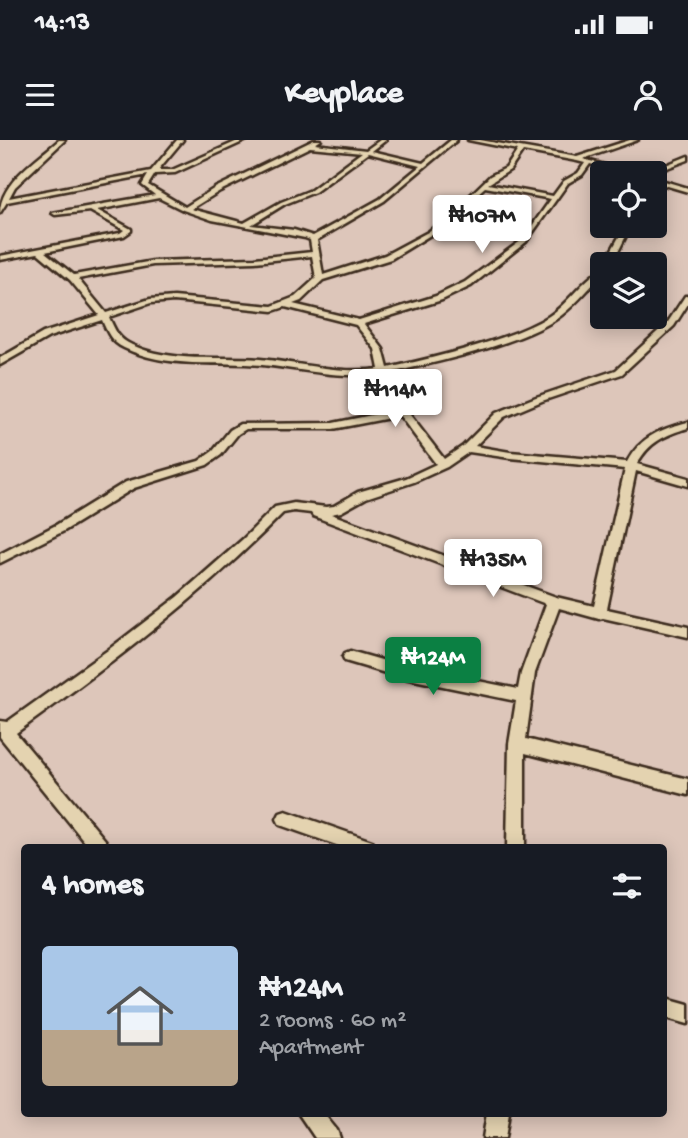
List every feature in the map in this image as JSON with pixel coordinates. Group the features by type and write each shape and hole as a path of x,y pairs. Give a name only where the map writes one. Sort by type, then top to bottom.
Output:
{"street":[{"path":"0,211 14,184 62,140"},
{"path":"180,140 145,185 159,196 186,209 244,226 313,239 382,200 454,140"},
{"path":"5,201 153,172 173,172 244,140"},
{"path":"186,209 206,196 318,140"},
{"path":"244,226 283,203 313,191 383,140"},
{"path":"286,305 359,323 439,298 468,284 524,241 566,182 580,174 588,162 471,140"},
{"path":"577,159 635,140"},
{"path":"310,145 365,151 424,165"},
{"path":"0,362 46,335 164,299 273,309 286,305 320,278 388,257 430,233 492,177 508,169 522,149"},
{"path":"667,166 688,158"},
{"path":"0,186 14,184"},
{"path":"484,185 555,198"},
{"path":"667,185 688,190"},
{"path":"477,191 519,192"},
{"path":"55,213 159,196"},
{"path":"0,258 122,235 129,230 90,209"},
{"path":"313,239 320,278"},
{"path":"38,250 60,264 104,316 109,331 131,349 162,355 256,361 357,373 384,372 526,331 551,319 590,282"},
{"path":"72,278 153,264 256,260 314,254"},
{"path":"312,511 337,509 362,495 443,466 467,448 500,415 619,372 671,324 688,298"},
{"path":"359,323 379,349 384,372 402,412 443,466"},
{"path":"0,559 60,528 130,485 203,463 217,453 234,432 244,426 333,426 402,412"},
{"path":"599,614 631,466 649,437 688,425"},
{"path":"467,448 510,455 631,466 688,482"},
{"path":"98,844 2,729 152,626 216,574 279,510 294,507 312,511 554,602 688,632"},
{"path":"516,844 517,744 528,674 554,602"},
{"path":"351,657 399,671 525,697"},
{"path":"517,744 688,787"},
{"path":"286,819 357,844"},
{"path":"667,1008 688,1014"},
{"path":"312,1117 328,1138"},
{"path":"494,1138 497,1117"}]}
